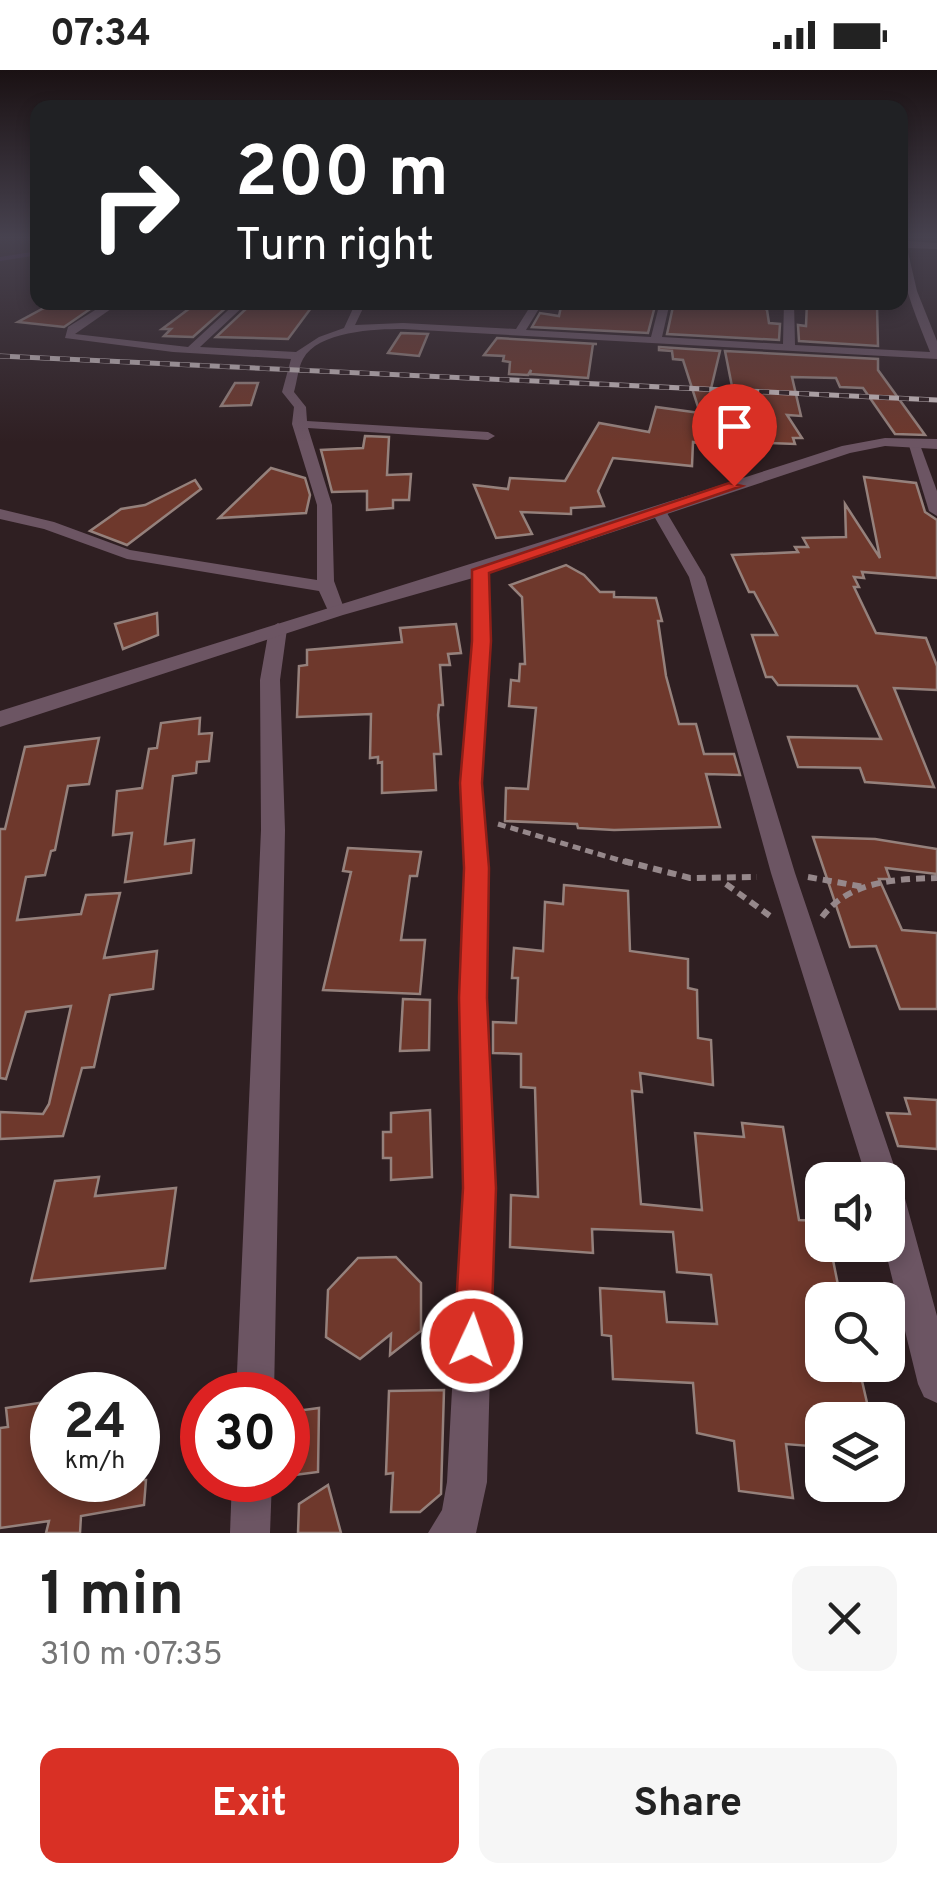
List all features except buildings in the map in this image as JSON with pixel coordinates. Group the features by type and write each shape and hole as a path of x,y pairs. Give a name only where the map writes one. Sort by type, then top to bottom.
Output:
{"street":[{"path":"336,611 323,586 326,535 322,491 299,424 300,407 288,392 298,356 322,338 350,327 404,326 937,356 917,305"},
{"path":"103,310 72,329 69,336 191,350 298,356"},
{"path":"191,350 234,310"},
{"path":"350,327 357,310"},
{"path":"518,334 533,310"},
{"path":"655,342 664,310"},
{"path":"788,310 790,350"},
{"path":"299,424 488,436"},
{"path":"912,442 937,511"},
{"path":"0,718 336,611 480,570 848,449 912,442 937,444"},
{"path":"659,511 697,577 783,873 877,1162"},
{"path":"0,514 50,525 126,554 323,586"},
{"path":"448,1533 461,1520 467,1482 479,1188 471,783 482,641 480,570"},
{"path":"256,1372 272,830 270,680 278,629"},
{"path":"905,1261 937,1384"},
{"path":"250,1533 251,1502"}],"path":[{"path":"474,820 542,832 647,870 689,880 724,883 783,873 864,887 937,878"},
{"path":"724,883 808,943 828,906 864,887"}],"railway":[{"path":"0,356 937,400"}],"route":[{"path":"472,1341 479,1188 472,929 476,868 471,783 482,641 480,570 734,486"}]}
